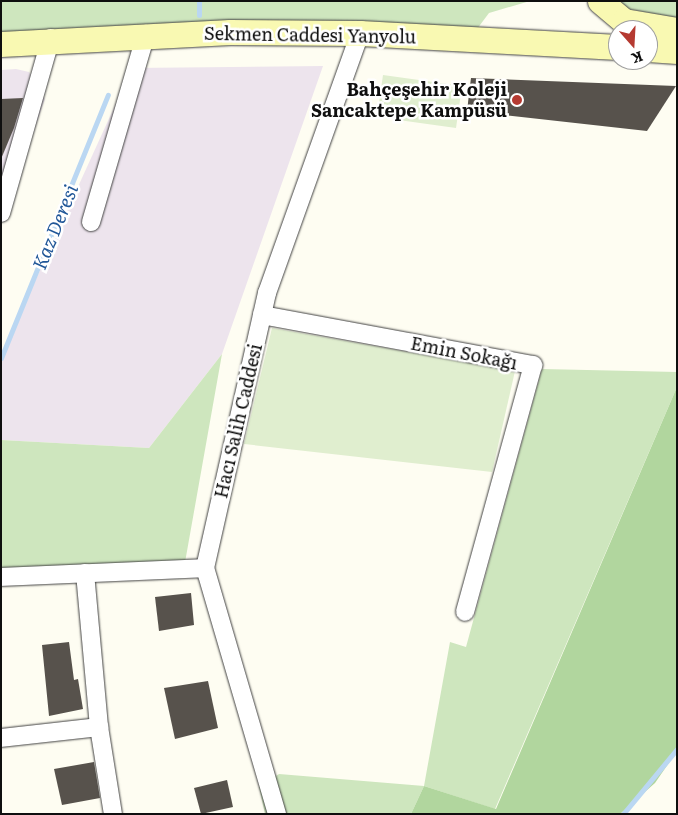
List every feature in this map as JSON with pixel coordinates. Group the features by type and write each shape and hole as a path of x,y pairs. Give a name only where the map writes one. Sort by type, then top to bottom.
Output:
{"main road":[{"path":"600,1 624,21 677,30"},
{"name":"Sekmen Caddesi Yanyolu","path":"1,44 51,38 146,34 360,33 608,46"},
{"path":"658,50 677,51"}],"street":[{"name":"Hacı Salih Caddesi","path":"277,814 204,568 262,315 360,33"},
{"path":"91,222 146,34"},
{"path":"1,213 51,38"},
{"name":"Emin Sokağı","path":"262,315 533,366 465,612"},
{"path":"1,577 204,568"},
{"path":"85,573 99,727 114,814"},
{"path":"1,738 99,727"}],"shaded area":[{"path":"323,66 222,354 149,448 1,440 1,356 132,68"},
{"path":"16,69 29,72 45,99 1,225 1,70"}],"green space":[{"path":"1,1 530,1 489,13 474,33 1,44"},
{"path":"617,1 677,1 677,18 622,8"},
{"path":"383,75 462,86 456,128 377,117"},
{"path":"272,328 515,371 492,472 244,444"},
{"path":"222,354 184,568 1,572 1,440 149,448"},
{"path":"542,369 677,372 677,387 495,809 424,786 450,642 466,647"},
{"path":"677,387 677,751 655,783 620,814 411,814 424,786 496,809"},
{"path":"279,774 424,786 411,814 265,814 259,787"}],"building":[{"path":"471,78 676,86 647,131 467,111"},
{"path":"23,98 14,128 1,159 1,99"},
{"path":"191,593 194,625 159,631 155,597"},
{"path":"69,642 74,680 78,679 83,709 49,716 42,645"},
{"path":"208,681 218,728 175,739 164,688"},
{"path":"94,762 100,798 62,805 54,769"},
{"path":"227,780 233,807 201,814 194,788"}],"waterway":[{"name":"Kaz Deresi","path":"199,1 199,15"},
{"name":"Kaz Deresi","path":"1,358 108,95"},
{"path":"623,814 677,749"}],"place":[{"name":"Bahçeşehir Koleji Sancaktepe Kampüsü","path":"517,100"}]}
